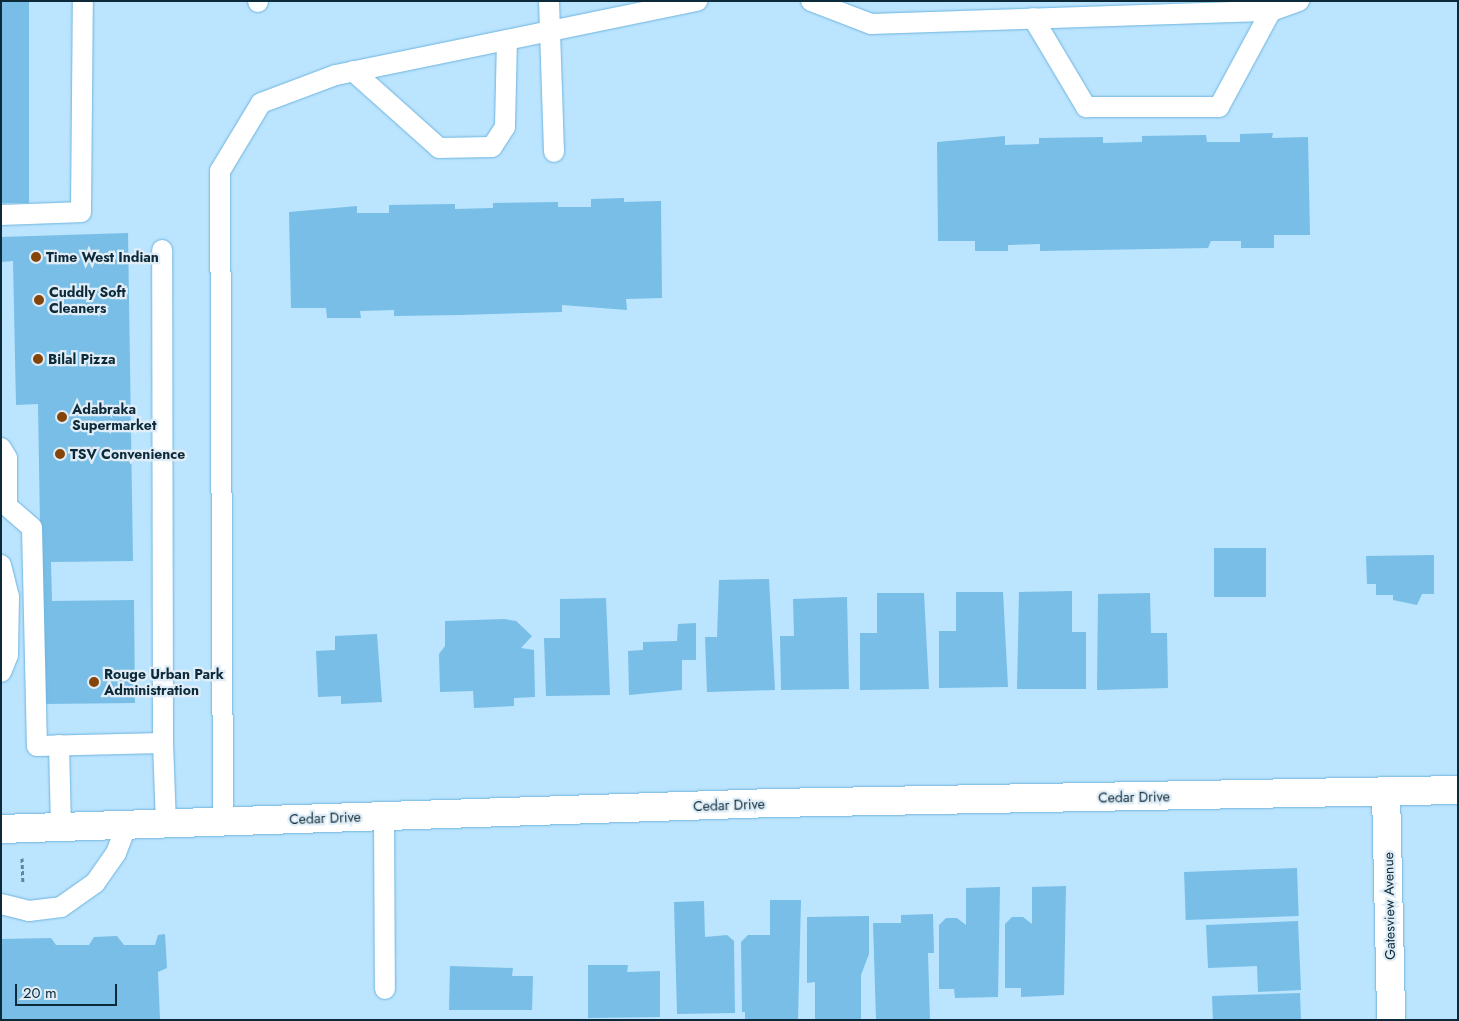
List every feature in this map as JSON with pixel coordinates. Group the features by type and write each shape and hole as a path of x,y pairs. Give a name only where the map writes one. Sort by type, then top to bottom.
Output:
{"street":[{"name":"Cedar Drive","path":"11,829 61,825 784,803 1458,790"},
{"name":"Gatesview Avenue","path":"1386,792 1391,1020"}],"lane":[{"path":"1,215 81,212 83,1"},
{"path":"549,1 548,32 554,152"},
{"path":"223,821 220,172 262,103 353,71 698,1"},
{"path":"811,1 871,24 1270,11 1300,1"},
{"path":"1033,18 1086,107 1219,107 1270,11"},
{"path":"353,71 439,148 492,146 505,127 506,40"},
{"path":"162,250 163,743 166,823"},
{"path":"1,448 7,458 7,506 32,528 37,746 163,743"},
{"path":"1,565 9,596 8,655 1,672"},
{"path":"59,745 61,825"},
{"path":"384,816 385,989"},
{"path":"1,904 25,910 61,907 95,883 116,853 127,824"}],"path":[{"path":"11,829 25,910"}],"building":[{"path":"1,1 29,1 29,203 1,203"},
{"path":"1273,133 1272,138 1308,137 1310,235 1274,235 1274,248 1241,248 1241,241 1211,241 1208,248 1040,251 1040,244 1008,245 1008,251 975,251 975,241 938,241 937,142 1005,136 1005,145 1039,144 1039,138 1103,137 1103,143 1142,142 1142,136 1206,135 1207,142 1240,142 1240,134"},
{"path":"624,198 624,202 661,201 662,298 626,299 627,310 562,305 562,312 394,316 394,310 360,311 361,318 327,318 326,308 291,308 289,212 357,206 357,213 389,213 389,205 455,204 455,209 493,208 493,203 558,202 558,207 591,207 591,199"},
{"path":"128,233 133,561 51,562 52,601 134,600 135,703 43,704 38,404 16,405 13,261 1,262 1,237"},
{"path":"1214,548 1266,548 1266,597 1214,597"},
{"path":"1434,555 1434,594 1422,594 1417,605 1393,600 1393,595 1376,595 1376,584 1367,584 1366,556"},
{"path":"769,579 775,690 707,692 705,637 717,637 719,580"},
{"path":"1072,591 1072,632 1086,632 1086,689 1017,689 1019,592"},
{"path":"956,592 1003,592 1008,687 939,688 939,631 956,631"},
{"path":"877,593 924,593 929,689 860,690 860,633 877,633"},
{"path":"1150,593 1151,633 1167,633 1168,688 1097,690 1098,594"},
{"path":"847,597 849,689 781,690 780,636 794,636 793,599"},
{"path":"606,598 610,695 546,696 544,638 560,638 560,599"},
{"path":"504,619 516,621 532,636 521,648 534,650 535,697 514,698 514,706 474,708 473,691 440,692 439,654 445,646 445,621"},
{"path":"696,623 696,660 682,660 682,690 629,695 628,651 643,650 643,642 677,641 678,624"},
{"path":"377,634 382,702 341,704 341,696 318,697 316,651 335,650 335,636"},
{"path":"1297,868 1299,916 1186,920 1184,872"},
{"path":"1066,886 1064,995 1021,997 1021,988 1005,988 1005,924 1012,917 1023,917 1032,924 1032,887"},
{"path":"1000,887 998,997 955,998 954,989 939,989 939,925 946,918 957,918 966,925 966,888"},
{"path":"770,900 801,900 798,1020 745,1020 745,1012 742,1012 741,942 748,935 770,935"},
{"path":"704,901 705,937 727,935 734,941 735,1013 677,1014 674,902"},
{"path":"933,914 934,953 928,953 930,1020 876,1020 873,923 901,923 901,915"},
{"path":"869,916 869,954 861,975 861,1020 815,1020 815,982 807,983 807,917"},
{"path":"1298,921 1301,990 1258,992 1257,966 1208,968 1206,925"},
{"path":"165,934 167,968 158,972 160,1020 1,1020 1,939 51,938 56,945 89,945 94,937 117,936 124,945 155,945 158,935"},
{"path":"588,965 628,965 627,972 660,971 660,1017 588,1018"},
{"path":"450,966 513,968 512,976 533,976 532,1010 449,1010"},
{"path":"1300,993 1301,1020 1213,1020 1212,996"}],"place":[{"name":"Time West Indian","path":"36,257"},
{"name":"Cuddly Soft Cleaners","path":"39,300"},
{"name":"Bilal Pizza","path":"38,359"},
{"name":"Adabraka Supermarket","path":"62,417"},
{"name":"TSV Convenience","path":"60,454"},
{"name":"Rouge Urban Park Administration","path":"94,682"}]}
